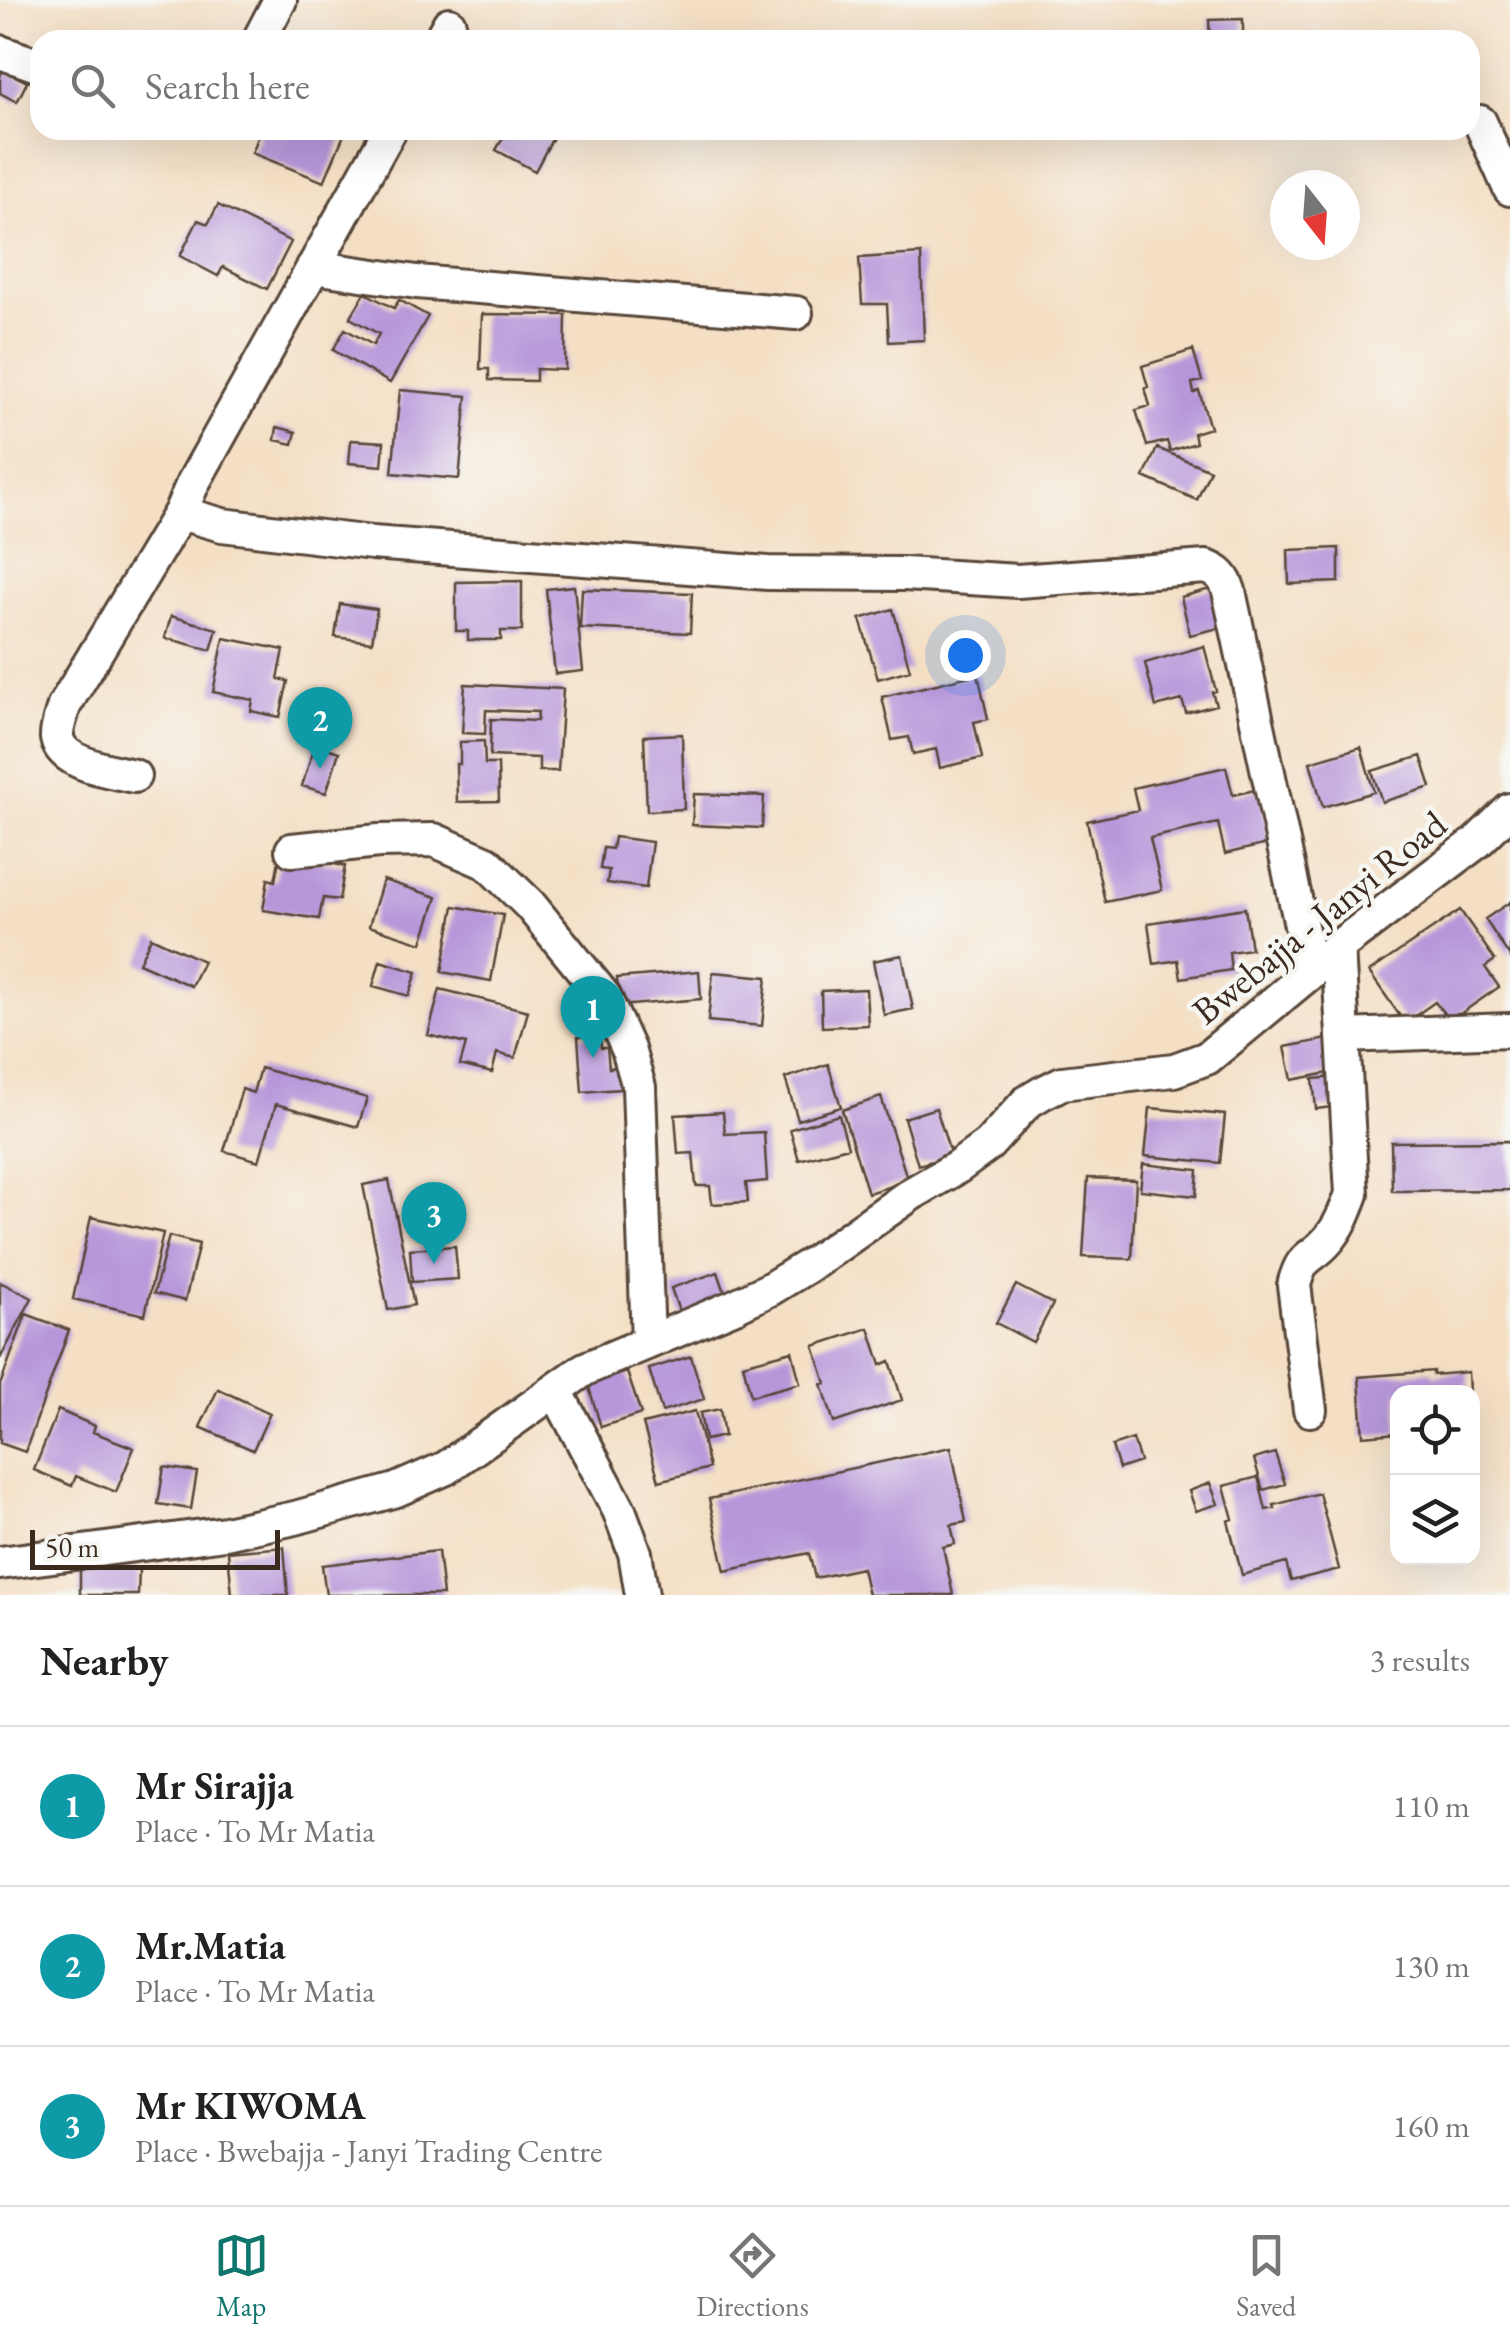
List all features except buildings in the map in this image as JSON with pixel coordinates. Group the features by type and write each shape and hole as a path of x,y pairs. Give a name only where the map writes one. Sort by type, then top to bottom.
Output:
{"street":[{"path":"264,30 280,0"},
{"path":"0,52 30,62"},
{"path":"1480,122 1510,190"},
{"path":"134,776 78,762 64,750 57,737 64,706 180,513 192,483 384,140"},
{"path":"313,267 417,282 796,314"},
{"path":"180,513 222,525 372,542 768,573 904,574 1018,581 1206,567 1214,570 1229,591 1311,972"},
{"name":"Bwebajja - Janyi Road","path":"0,1563 226,1534 396,1490 446,1468 585,1369 735,1306 800,1270 988,1145 1027,1102 1042,1093 1062,1083 1174,1070 1207,1058 1338,947 1477,842 1510,810"},
{"path":"292,850 434,840 487,863 530,905 604,996 640,1087 648,1342"},
{"path":"1310,1410 1294,1285 1299,1268 1307,1256 1327,1242 1352,1194 1338,947"},
{"path":"1343,1036 1510,1030"},
{"path":"556,1391 619,1510 635,1553 642,1595"}],"place":[{"name":"Mr.Matia","path":"320,769"},
{"name":"Mr Sirajja","path":"593,1058"},
{"name":"Mr KIWOMA","path":"434,1264"}]}
